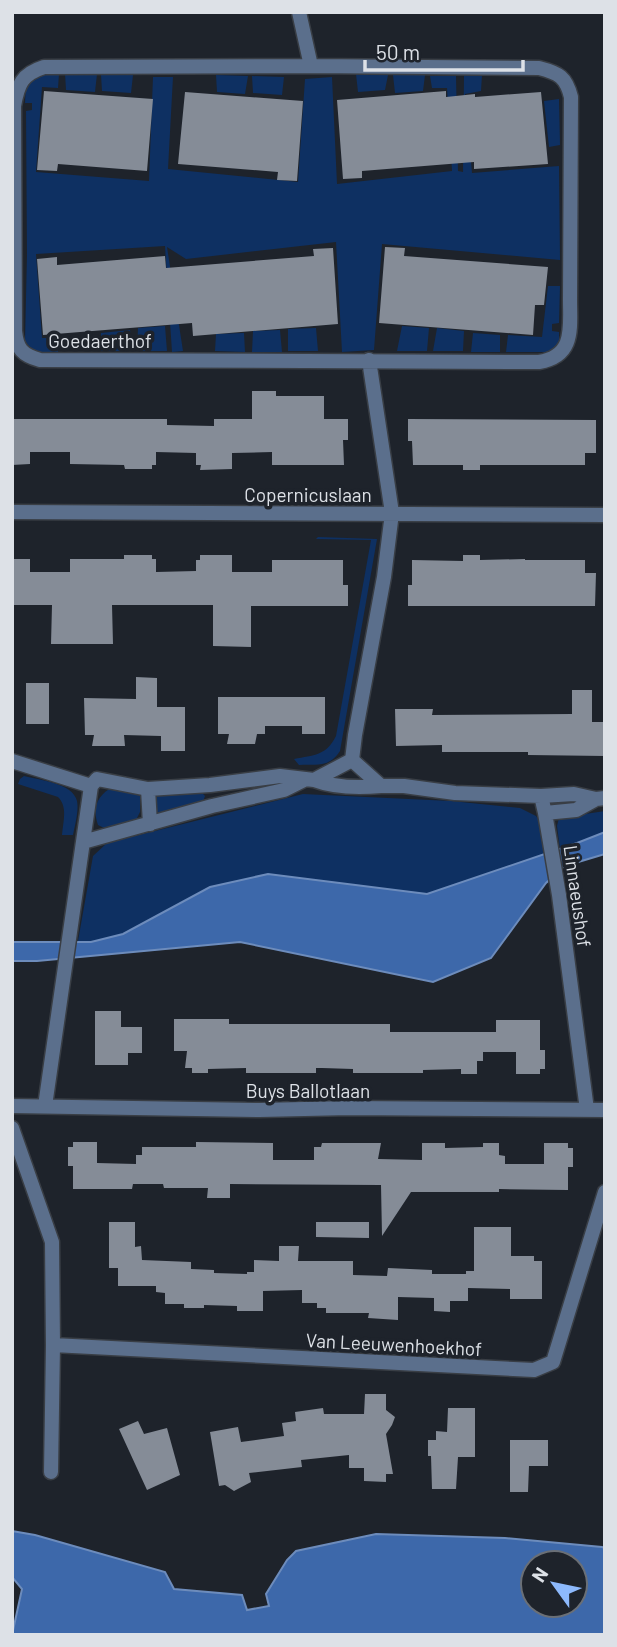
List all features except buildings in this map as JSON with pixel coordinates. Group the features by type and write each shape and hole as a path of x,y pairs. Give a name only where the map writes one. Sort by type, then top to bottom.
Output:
{"street":[{"path":"299,12 311,66"},
{"name":"Goedaerthof","path":"311,66 540,68 553,71 562,78 571,97 570,333 566,345 559,355 539,362 369,360 40,360 29,357 16,341 14,106 22,80 32,71 44,67 311,66"},
{"path":"352,760 384,577 391,513 369,360"},
{"name":"Copernicuslaan","path":"12,512 605,515"},
{"path":"83,842 212,806 284,790 352,760"},
{"path":"352,760 381,786"},
{"path":"12,761 91,786"},
{"path":"45,1106 91,786 97,779 148,789 280,776 328,786 404,786 455,793 541,796 573,794 600,798"},
{"path":"210,785 212,806"},
{"path":"148,789 150,824"},
{"name":"Linnaeushof","path":"541,796 559,895 587,1110"},
{"path":"545,813 576,810 600,798"},
{"name":"Buys Ballotlaan","path":"12,1106 259,1110 605,1110"},
{"path":"12,1128 52,1242 54,1345 51,1472"},
{"name":"Van Leeuwenhoekhof","path":"54,1345 534,1370 553,1362 605,1192"}],"shaded area":[{"path":"65,73 97,74 95,92 66,90"},
{"path":"59,74 58,88 42,87 36,172 149,181 153,77 173,77 168,169 298,182 305,79 332,77 337,184 452,171 447,88 432,88 430,76 456,76 458,171 463,172 464,74 482,75 481,91 465,94 472,173 559,166 560,260 382,244 374,350 342,352 336,242 186,259 167,247 183,351 172,352 165,246 36,254 42,338 58,338 58,352 36,351 25,341 26,111 32,110 32,103 25,103 26,83 36,75"},
{"path":"356,74 388,75 385,90 358,92"},
{"path":"101,75 133,75 131,93 102,91"},
{"path":"216,75 248,76 245,94 217,92"},
{"path":"393,75 425,75 423,91 395,93"},
{"path":"252,76 284,77 282,95 253,93"},
{"path":"559,99 560,145 549,147 544,101"},
{"path":"548,286 560,286 559,323 552,324 552,331 559,332 559,345 551,352 506,352 508,335 542,337"},
{"path":"165,326 167,351 137,351 138,328"},
{"path":"402,326 429,328 427,351 397,351"},
{"path":"316,328 318,351 288,351 288,329"},
{"path":"437,328 464,331 463,351 433,351"},
{"path":"130,330 133,351 101,351 101,333"},
{"path":"280,330 282,352 252,352 253,331"},
{"path":"244,333 245,352 215,351 216,334"},
{"path":"473,333 500,335 500,352 471,352"},
{"path":"316,539 377,539 340,751 327,763 299,765 294,759 324,751 336,736 371,540"},
{"path":"24,776 55,783 74,795 78,809 73,835 62,835 64,810 58,797 18,784"},
{"path":"113,787 140,796 140,812 136,820 104,828 98,825 96,819 97,803 103,794"},
{"path":"195,791 205,796 202,804 162,814 154,809 155,798 159,794"},
{"path":"303,794 451,801 520,808 536,816 541,823 546,854 427,894 268,874 210,887 123,934 91,942 78,941 93,856 107,843"},
{"path":"605,811 605,832 560,849 557,826 559,818"},
{"path":"605,832 605,854 565,866 546,883 491,958 433,982 240,942 12,961 12,942 91,942 123,934 210,887 268,874 427,894"},
{"path":"12,1531 165,1572 174,1589 242,1595 247,1610 269,1606 266,1594 287,1560 296,1551 376,1534 505,1538 605,1548 605,1635 12,1635 22,1589 12,1577"}]}
